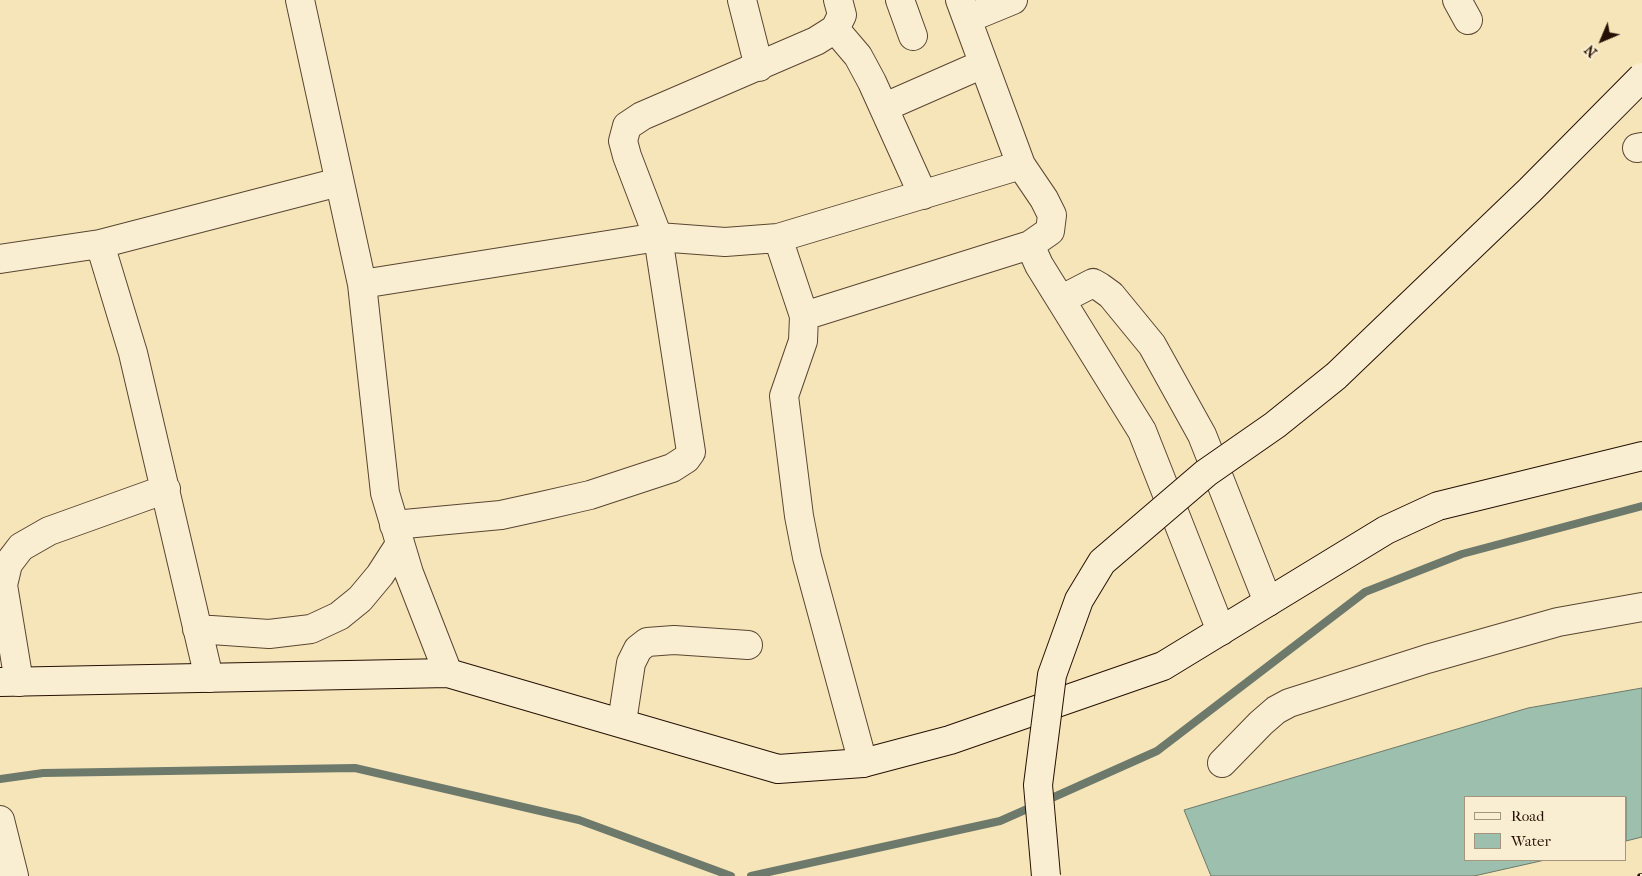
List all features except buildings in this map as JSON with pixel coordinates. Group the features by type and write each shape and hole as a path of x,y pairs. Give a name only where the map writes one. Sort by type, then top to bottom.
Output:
{"street":[{"path":"300,0 362,284 385,494 409,573 448,673"},
{"path":"742,0 759,67"},
{"path":"397,534 542,506 590,494 672,468 686,459 691,452 658,237 627,156 623,140 627,126 642,116 759,67 816,41 835,30 842,16 838,0"},
{"path":"900,0 912,36"},
{"path":"804,316 1030,245 1050,231 1052,215 1044,199 1021,165 964,10 1013,0"},
{"path":"835,30 858,56 885,107 923,195"},
{"path":"885,107 983,64"},
{"path":"1046,876 1038,785 1052,675 1079,600 1102,562 1206,473 1275,425 1336,376 1530,190 1642,76"},
{"path":"362,284 658,237 725,242 778,238 1021,165"},
{"path":"0,259 100,244 339,182"},
{"path":"778,238 804,316 803,341 784,396 790,451 807,558 863,763"},
{"path":"100,244 133,354 210,678"},
{"path":"1030,245 1039,265 1142,431 1221,631"},
{"path":"1062,300 1092,283 1111,295 1152,345 1202,436 1268,602"},
{"path":"166,489 49,531 21,546 8,564 3,585 10,682 448,673 622,722 778,769 863,763 950,740 1164,666 1386,530 1438,506 1642,456"},
{"path":"197,629 269,634 311,629 339,616 360,599 380,575 397,534"},
{"path":"1222,763 1261,723 1276,710 1289,703 1427,659 1558,622 1642,607"},
{"path":"622,722 631,663 638,649 647,642 674,640 748,645"},
{"path":"0,820 14,876"}],"water":[{"path":"1642,688 1642,837 1627,841 1627,796 1464,796 1464,861 1541,861 1474,876 1211,876 1184,810 1528,708"}],"waterway":[{"path":"1045,801 1157,751 1365,592 1462,554 1642,506"},
{"path":"0,779 43,773 355,768 579,820 731,876"},
{"path":"751,876 1000,821 1034,806"}]}
